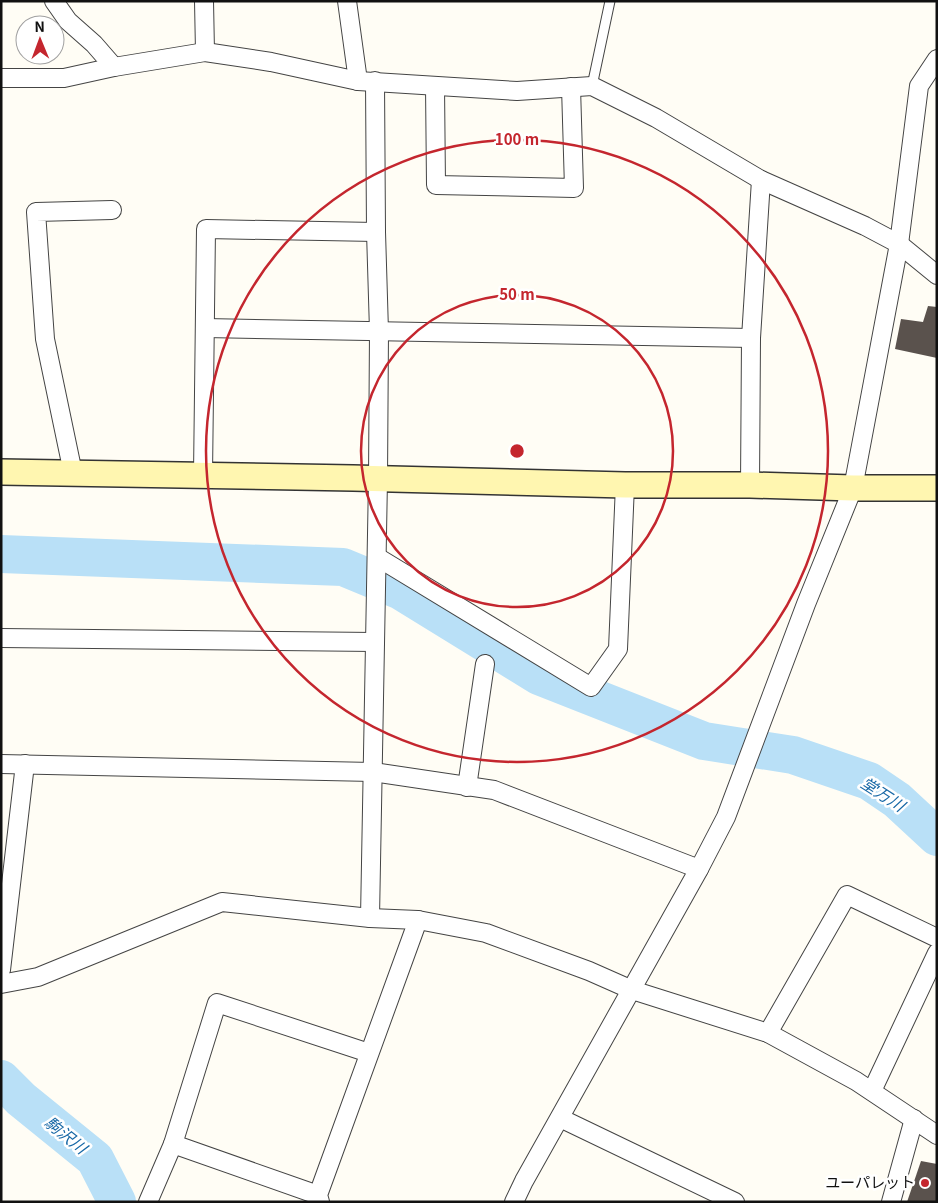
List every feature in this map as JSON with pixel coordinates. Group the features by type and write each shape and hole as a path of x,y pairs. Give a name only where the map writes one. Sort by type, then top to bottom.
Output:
{"street":[{"path":"54,1 68,21 94,44 114,67"},
{"path":"204,1 205,52"},
{"path":"347,1 366,81 376,232 379,331 370,918"},
{"path":"1,78 64,78 114,67 205,52 271,62 366,81 517,90 592,86 656,118 761,180 865,226 899,244 937,275"},
{"path":"514,1202 726,817 806,604 853,488 899,244 919,86 937,59"},
{"path":"435,86 436,184 574,188 571,87"},
{"path":"750,485 751,338 761,180"},
{"path":"73,473 45,339 36,212 112,210"},
{"path":"203,475 206,229 376,232"},
{"path":"205,328 751,338"},
{"path":"1,472 625,485 937,488"},
{"path":"377,557 591,687 618,649 625,485"},
{"path":"1,638 375,642"},
{"path":"467,787 485,664"},
{"path":"1,764 373,772 494,790 699,869"},
{"path":"1,970 26,764"},
{"path":"768,1033 847,895 937,938"},
{"path":"1,984 38,976 222,902 370,918 418,920 486,934 589,971 632,990 768,1033 856,1081 937,1135"},
{"path":"173,1144 319,1198 369,1053 418,920"},
{"path":"872,1091 937,953"},
{"path":"148,1202 173,1144 218,1004 369,1053"},
{"path":"560,1118 735,1202"},
{"path":"891,1202 914,1119"}],"lane":[{"path":"592,86 610,1"}],"building":[{"path":"928,306 937,307 937,358 895,349 901,319 923,322"},
{"name":"ユーパレット","path":"921,1161 937,1164 937,1202 907,1202"}],"waterway":[{"name":"堂万川","path":"1,554 343,567 401,591 539,676 704,741 793,755 869,781 897,800 937,837"},
{"name":"駒沢川","path":"1,1079 21,1099 95,1159 117,1202"}],"place":[{"name":"ユーパレット","path":"925,1183"}]}
